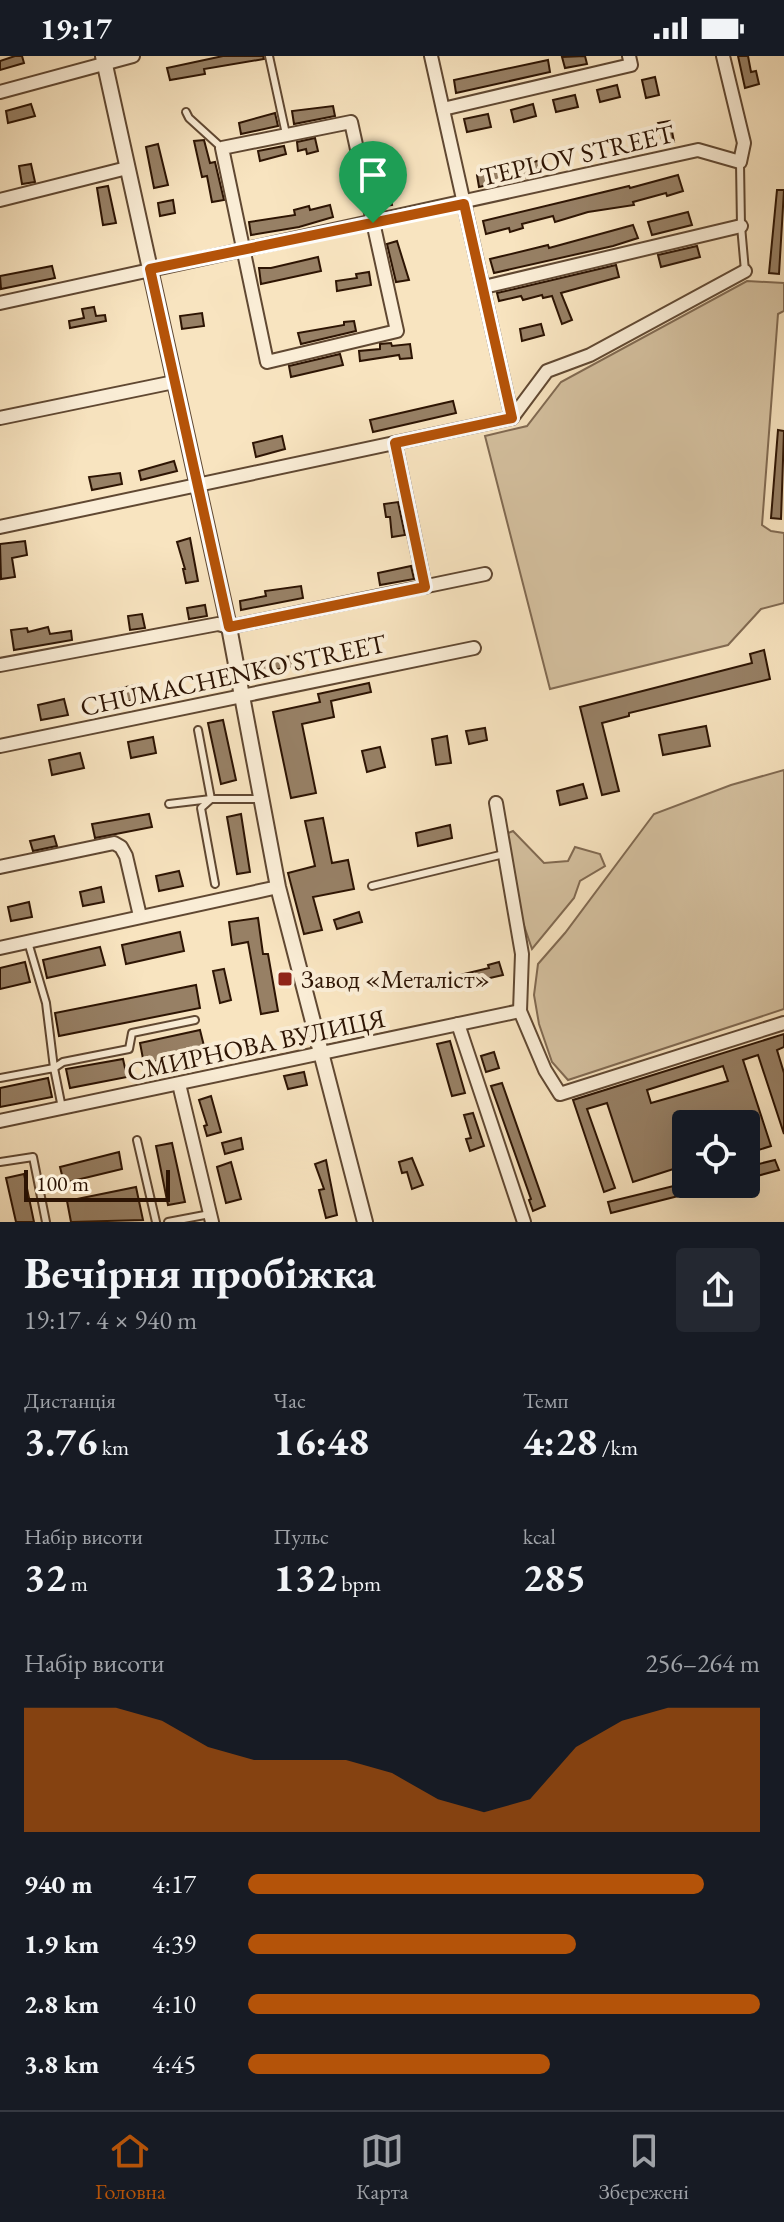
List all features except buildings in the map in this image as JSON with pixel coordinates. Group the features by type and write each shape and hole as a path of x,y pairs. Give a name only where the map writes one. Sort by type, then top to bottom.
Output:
{"street":[{"path":"0,92 104,60 133,56"},
{"path":"431,56 512,418"},
{"path":"443,109 631,65 629,56"},
{"path":"723,56 744,143 740,162"},
{"path":"104,60 229,627 278,887 365,1222"},
{"path":"351,122 397,331 267,362 222,148 286,134 351,122"},
{"name":"TEPLOV STREET","path":"0,303 464,204 698,150 740,162"},
{"path":"0,200 127,168"},
{"path":"484,287 741,226"},
{"path":"0,527 512,418 547,371 590,355 745,271"},
{"path":"0,418 174,382"},
{"path":"395,443 425,587"},
{"path":"0,665 218,624 229,627 485,574"},
{"name":"CHUMACHENKO STREET","path":"0,746 474,648"},
{"path":"496,803 522,954 520,1011 545,1070 560,1094 784,1023"},
{"path":"0,867 114,843 121,847 126,856 140,916"},
{"path":"0,948 278,887"},
{"name":"СМИРНОВА ВУЛИЦЯ","path":"0,1121 520,1011"},
{"path":"458,1024 524,1222"},
{"path":"179,1084 211,1218"}],"lane":[{"path":"269,56 286,134"},
{"path":"186,112 222,148"},
{"path":"740,162 745,271"},
{"path":"198,730 211,799"},
{"path":"169,804 211,799 262,799"},
{"path":"211,799 201,808 215,884"},
{"path":"372,886 504,854"},
{"path":"28,941 46,1003 62,1108"},
{"path":"0,1078 129,1049 132,1033 195,1020"},
{"path":"137,1140 156,1222"},
{"path":"0,1162 33,1157 46,1222"},
{"path":"168,1222 211,1218"}],"shaded area":[{"path":"747,281 784,283 784,311 778,314 762,525 771,531 784,533 784,603 761,609 728,645 550,689 485,436 527,426 561,382"},
{"path":"784,770 784,1009 568,1080 552,1062 539,1024 534,995 538,964 654,814 731,785"},
{"path":"513,831 544,863 568,861 575,847 600,854 605,866 580,881 574,898 532,949 517,905 506,834"}],"place":[{"name":"Завод «Металіст»","path":"285,979"}],"route":[{"path":"464,204 512,418 395,443 425,587 229,627 150,269 373,223 464,204"}]}
